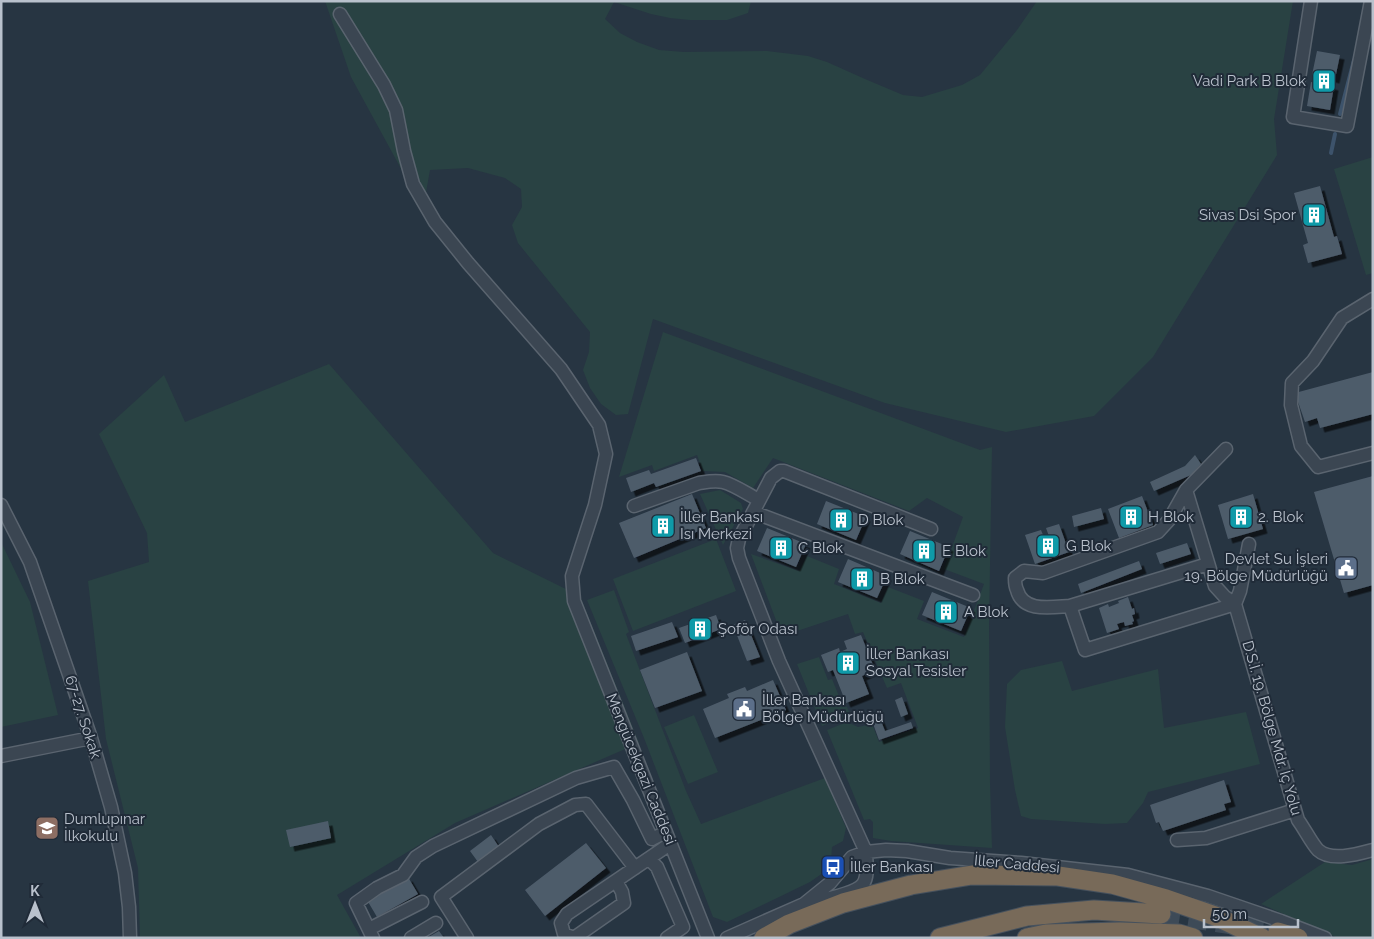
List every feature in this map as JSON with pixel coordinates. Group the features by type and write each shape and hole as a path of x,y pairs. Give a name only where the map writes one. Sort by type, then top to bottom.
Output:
{"highway":[{"path":"764,938 789,924 843,903 911,885 972,874 1058,876 1112,884 1166,899 1270,935 1298,938"},
{"path":"940,938 1027,916 1094,910 1160,914"},
{"path":"1027,938 1046,934 1120,932 1178,934 1193,938"}],"street":[{"path":"1311,1 1293,117 1347,126 1371,1"},
{"name":"Mengücekgazi Caddesi","path":"340,14 384,85 396,110 413,184 435,222 468,263 561,369 600,425 606,454 595,505 572,576 574,601 708,938"},
{"path":"1373,299 1342,318 1313,361 1292,384 1292,405 1301,446 1318,467 1373,454"},
{"path":"1208,564 1070,606 1046,608 1030,606 1023,600 1017,592 1015,578 1024,571 1043,573 1158,532 1169,520 1186,490 1226,449"},
{"path":"804,904 857,889 863,884 866,874 866,852 779,661 737,554 737,544 771,478 775,474 784,471 931,529"},
{"path":"634,506 699,483 721,482 732,486 756,506 974,596"},
{"path":"1186,490 1215,586 1235,604"},
{"name":"67-27. Sokak","path":"1,505 30,562 91,738 111,807 126,873 130,938"},
{"path":"1235,604 1240,591 1249,544"},
{"path":"1070,606 1085,650 1235,604"},
{"name":"D.S.İ. 19. Bölge Mdr. İç Yolu","path":"1235,604 1298,820 1319,850 1325,853 1342,857 1373,850"},
{"path":"1,756 91,738"},
{"path":"422,902 371,934 356,903 377,888 403,874 416,857 433,846 576,778 614,767 652,839 666,832"},
{"path":"467,938 441,897 538,824 574,805 586,804 635,868"},
{"path":"1177,840 1206,838 1295,810"},
{"path":"616,881 622,892 624,903 574,938 564,934 561,923 568,914 616,881 635,868 649,859 670,844"},
{"name":"İller Caddesi","path":"727,938 804,904 830,883 852,857 866,852 886,850 907,851 950,858 1128,874 1208,896 1281,920 1325,938"},
{"path":"649,859 657,867 682,926 667,938"},
{"path":"411,938 436,923"}],"green space":[{"path":"325,1 751,1 748,13 727,20 670,18 614,2 605,19 620,33 659,50 684,52 767,51 808,56 827,62 903,95 922,97 962,85 980,75 1017,30 1037,1 1293,1 1274,119 1277,155 1153,357 1094,416 1006,432 885,403 653,319 628,414 616,415 601,404 590,388 583,370 589,352 590,332 518,243 512,225 522,207 521,189 505,178 468,168 430,170 423,209 351,77"},
{"path":"1373,157 1373,273 1366,275 1334,169"},
{"path":"663,332 980,450 992,447 989,625 992,848 873,838 873,822 870,819 864,820 827,730 847,722 858,727 872,724 879,742 918,728 901,683 887,688 863,632 855,634 848,614 782,636 751,554 799,571 807,556 839,569 834,584 881,603 888,587 924,601 917,619 964,637 984,584 944,569 963,517 927,498 909,511 773,458 753,488 725,472 703,471 697,455 654,471 652,465 619,477"},
{"path":"329,364 493,553 580,596 639,743 455,823 337,895 361,938 140,938 138,868 106,739 88,581 149,562 147,533 99,434 164,375 185,422"},
{"path":"720,490 741,503 743,509 723,545 700,494"},
{"path":"716,539 736,591 633,631 613,579"},
{"path":"1,542 30,602 58,715 1,727"},
{"path":"614,590 629,632 626,634 686,791 701,824 825,778 846,828 843,841 832,847 831,861 827,870 810,882 727,922 713,917 644,738 587,600"},
{"path":"819,657 828,680 832,679 843,706 847,707 850,714 822,726 797,664"},
{"path":"1062,661 1072,691 1158,669 1164,728 1246,712 1260,764 1148,792 1143,803 1127,823 1105,824 1031,819 1021,816 1005,727 1007,684 1021,670"},
{"path":"694,715 718,772 688,784 664,727"},
{"path":"1373,859 1373,938 1338,938 1261,904 1325,862 1352,865"}],"building":[{"name":"Vadi Park B Blok","path":"1317,51 1340,55 1335,79 1331,78 1330,85 1334,86 1330,110 1307,106 1311,82 1316,83 1318,76 1312,75"},
{"name":"Sivas Dsi Spor","path":"1320,186 1334,237 1337,236 1342,254 1308,263 1303,245 1308,243 1294,193"},
{"path":"1373,372 1373,414 1320,428 1317,418 1305,422 1295,393"},
{"path":"1195,455 1201,464 1191,475 1154,491 1150,482 1185,466"},
{"path":"696,458 701,471 656,487 654,483 631,492 626,478 649,470 651,474"},
{"path":"1373,476 1373,585 1344,593 1314,492"},
{"name":"İller Bankası Isı Merkezi","path":"692,494 706,528 634,558 619,523"},
{"name":"2. Blok","path":"1253,494 1263,529 1228,539 1218,505"},
{"name":"H Blok","path":"1142,496 1153,525 1119,538 1108,509"},
{"name":"D Blok","path":"826,501 866,517 856,540 817,524"},
{"path":"1101,508 1104,519 1074,527 1072,516"},
{"name":"G Blok","path":"1059,524 1069,552 1035,564 1025,535 1041,530 1045,540 1050,539 1046,528"},
{"name":"C Blok","path":"767,528 806,544 796,567 757,551"},
{"name":"E Blok","path":"910,531 949,547 939,571 900,554"},
{"path":"1187,543 1191,554 1160,564 1156,553"},
{"name":"B Blok","path":"848,559 887,576 877,598 838,582"},
{"path":"1139,561 1142,569 1081,593 1078,584"},
{"name":"A Blok","path":"932,592 971,608 961,631 922,615"},
{"path":"1128,597 1132,609 1134,608 1135,614 1132,615 1133,624 1125,626 1124,622 1117,624 1119,629 1107,633 1099,608 1108,604 1109,607"},
{"name":"Şoför Odası","path":"716,615 721,629 685,643 679,628"},
{"path":"745,620 760,657 747,661 733,625"},
{"path":"672,622 678,637 636,651 631,636"},
{"name":"İller Bankası Sosyal Tesisler","path":"861,635 875,670 862,676 869,694 846,703 833,670 828,672 821,655 839,648 840,652 847,649 844,641"},
{"path":"687,652 702,691 655,708 640,670"},
{"name":"İller Bankası Bölge Müdürlüğü","path":"773,680 786,710 715,738 703,709 729,698 727,694 745,687 747,691"},
{"path":"902,697 908,714 901,717 895,700"},
{"path":"879,716 885,731 911,722 913,728 879,740 871,718"},
{"path":"1224,780 1231,802 1224,804 1226,810 1163,831 1159,822 1156,823 1150,805"},
{"path":"328,821 331,838 290,847 286,830"},
{"path":"491,835 499,847 478,862 470,851"},
{"path":"586,843 606,868 545,916 525,890"},
{"path":"408,877 418,894 377,917 367,900"},
{"path":"439,931 444,938 427,938"}],"waterway":[{"path":"1340,114 1354,60"},
{"path":"1331,153 1335,134"}],"tunnel":[{"path":"1161,914 1278,932"}],"place":[{"name":"Vadi Park B Blok","path":"1324,81"},
{"name":"Sivas Dsi Spor","path":"1314,215"},
{"name":"H Blok","path":"1131,517"},
{"name":"2. Blok","path":"1241,517"},
{"name":"D Blok","path":"841,520"},
{"name":"İller Bankası Isı Merkezi","path":"663,526"},
{"name":"G Blok","path":"1048,546"},
{"name":"C Blok","path":"781,548"},
{"name":"E Blok","path":"924,551"},
{"name":"Devlet Su İşleri 19. Bölge Müdürlüğü","path":"1346,568"},
{"name":"B Blok","path":"862,579"},
{"name":"A Blok","path":"946,612"},
{"name":"Şoför Odası","path":"700,629"},
{"name":"İller Bankası Sosyal Tesisler","path":"848,663"},
{"name":"İller Bankası Bölge Müdürlüğü","path":"744,709"},
{"name":"Dumlupınar İlkokulu","path":"47,828"},
{"name":"İller Bankası","path":"833,867"}]}
